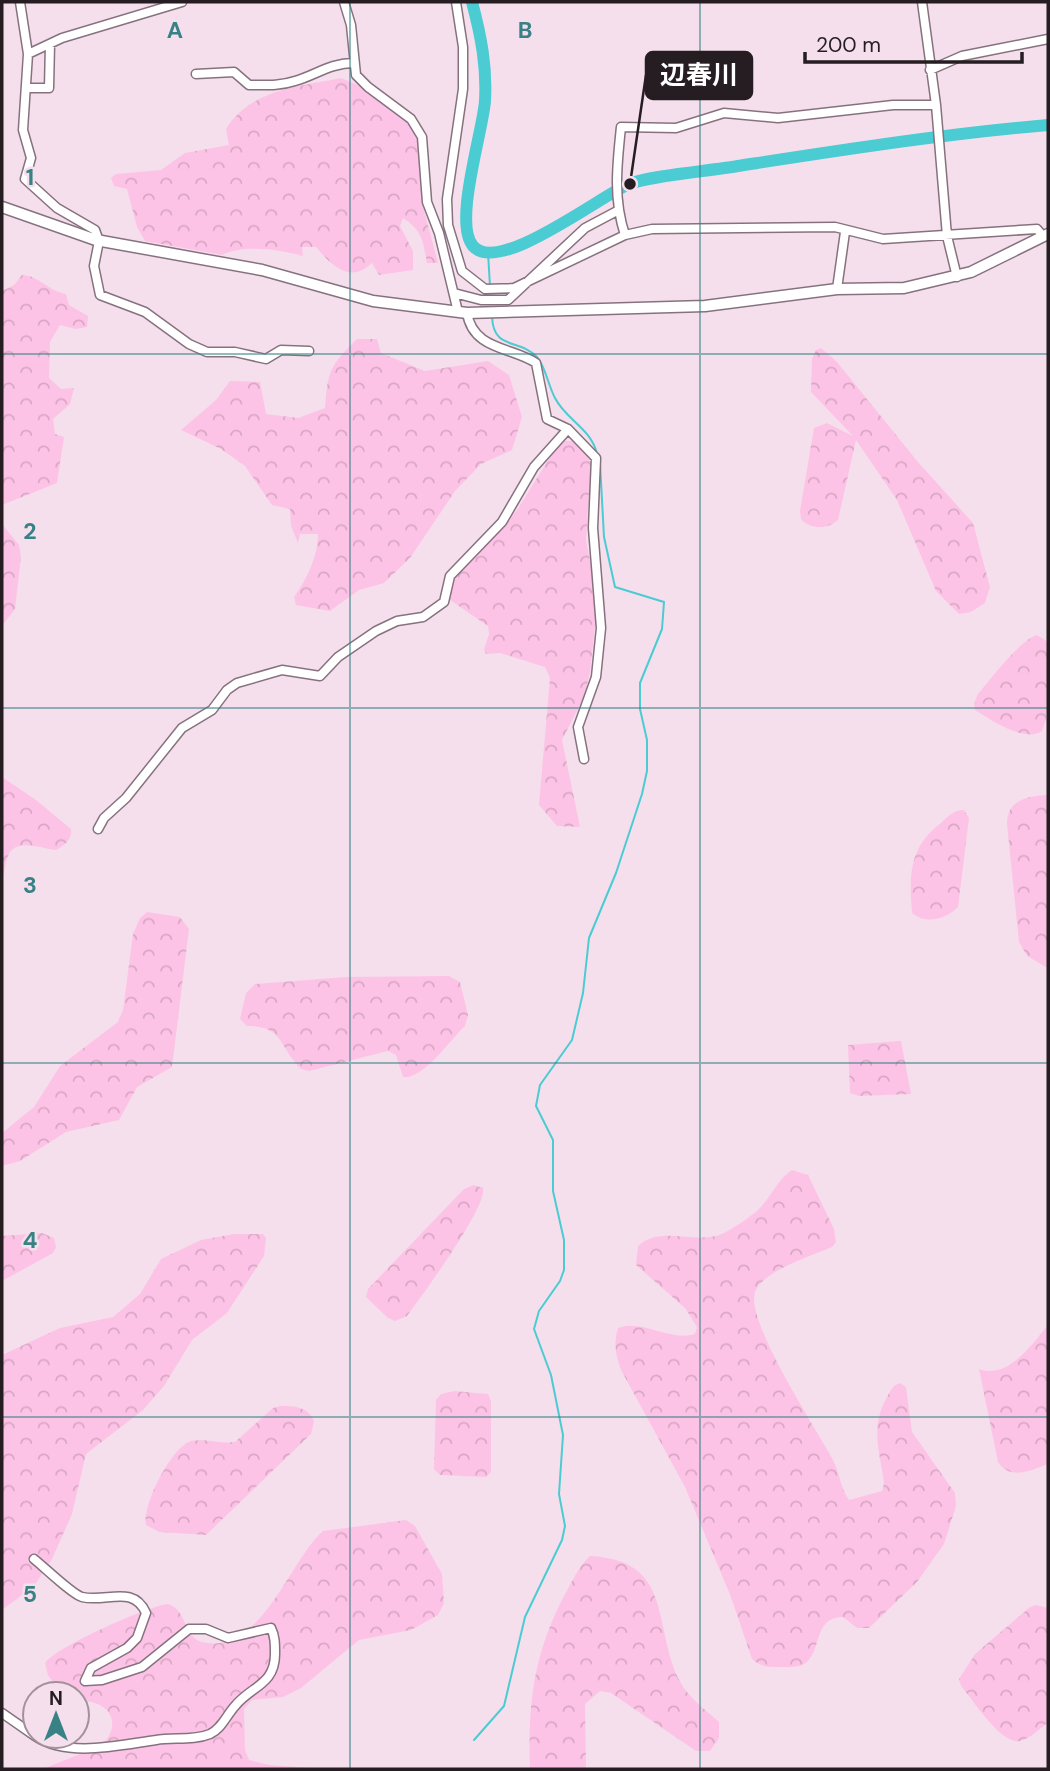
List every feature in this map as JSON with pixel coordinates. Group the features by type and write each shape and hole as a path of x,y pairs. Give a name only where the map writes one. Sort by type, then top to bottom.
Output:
{"street":[{"path":"20,2 28,54 23,130 31,158 25,179 57,208 95,230 99,241 94,266 100,295 145,312 189,344 207,352 235,352 266,359 281,350 309,351"},
{"path":"28,54 50,44 182,2"},
{"path":"344,2 351,26 356,75 418,126 425,152 426,202 439,233 454,293 463,312 480,335 497,350 525,355 536,363 547,419 568,429 596,458 593,528 601,628 596,677 578,727 584,759"},
{"path":"2,207 99,241 249,268 373,301 463,312 739,304 836,289 904,288 957,276 986,266 1046,235 1037,229 883,239 845,232 835,227 652,229 625,235 526,283 498,291 485,289 462,271 452,246 447,198 463,89 463,47 456,2"},
{"path":"922,2 936,105 935,120 947,236 957,276"},
{"path":"930,70 962,55 1048,39"},
{"path":"26,88 49,88 50,44"},
{"path":"196,74 234,72 249,85 279,85 298,80 323,67 354,63"},
{"path":"625,235 617,209 616,174 621,127 676,128 724,113 778,118 893,105 936,105"},
{"path":"454,293 498,302 508,300 585,228 617,209"},
{"path":"836,289 845,232"},
{"path":"98,829 104,818 126,799 182,728 212,710 227,690 237,683 282,670 320,676 338,657 376,631 397,621 423,617 444,602 450,576 502,522 534,467 568,429"},
{"path":"34,1559 55,1574 76,1595 98,1598 131,1596 142,1604 146,1613 137,1638 127,1648 91,1668 85,1680"},
{"path":"91,1681 102,1680 142,1667 188,1629 206,1629 228,1638 271,1628 275,1636 273,1672 265,1683 236,1704 218,1728 210,1734 156,1740 125,1747 91,1748"},
{"path":"2,1713 21,1726"}],"green space":[{"path":"341,78 365,88 412,126 420,141 421,199 438,263 427,263 421,237 403,218 400,226 413,251 413,270 379,275 372,263 356,272 342,270 316,247 302,247 303,256 252,249 222,255 145,241 137,227 127,189 114,186 111,178 116,174 161,170 185,153 229,145 226,129 248,105 277,92"},
{"path":"22,275 66,294 69,305 88,316 87,327 76,329 60,325 50,342 49,378 61,389 74,388 70,404 53,419 55,434 64,437 57,483 2,505 2,291 14,285"},
{"path":"357,339 377,339 381,353 425,371 488,361 509,375 522,417 512,450 481,464 455,491 410,558 384,583 359,590 330,611 296,605 294,597 311,567 318,534 300,534 298,543 291,526 290,509 272,505 245,466 221,449 181,430 216,400 230,381 260,382 266,414 298,418 325,408 332,369"},
{"path":"821,348 837,362 918,462 973,523 990,587 985,603 971,612 959,614 936,591 897,500 856,440 838,520 820,527 809,525 801,519 800,511 814,428 827,423 853,436 811,392 812,359 816,350"},
{"path":"560,441 574,441 582,446 591,462 586,540 595,588 595,626 590,672 584,697 562,740 580,827 557,826 539,805 550,678 545,667 500,653 486,654 484,649 489,634 488,626 450,600 449,591 454,572 517,510"},
{"path":"2,524 19,545 21,557 15,609 2,626"},
{"path":"1037,635 1048,642 1046,719 1042,731 1026,734 1008,729 990,719 975,710 974,703 978,694 1006,661 1023,644"},
{"path":"2,777 36,800 71,829 71,833 67,842 56,850 23,845 12,850 2,879"},
{"path":"1048,795 1048,968 1027,956 1019,942 1007,824 1010,809 1014,805 1026,798"},
{"path":"964,810 969,818 958,907 948,915 936,919 918,917 912,913 911,886 917,852 930,832 954,812"},
{"path":"147,912 180,917 189,929 172,1067 137,1087 119,1120 66,1132 20,1161 2,1166 2,1133 34,1107 60,1066 118,1022 123,1010 133,934 140,918"},
{"path":"449,976 460,982 468,1015 465,1026 436,1058 411,1076 403,1077 396,1055 388,1051 309,1071 301,1069 279,1039 268,1029 247,1026 240,1019 246,993 255,984 346,977"},
{"path":"901,1041 911,1094 859,1096 850,1093 848,1045"},
{"path":"792,1170 808,1175 834,1229 836,1242 832,1247 777,1271 759,1284 755,1292 755,1306 771,1350 833,1460 849,1500 882,1491 884,1483 877,1440 878,1420 890,1391 900,1383 906,1387 912,1432 955,1493 956,1506 944,1544 917,1582 869,1628 857,1628 843,1617 833,1619 822,1629 814,1652 804,1664 773,1667 761,1665 752,1659 731,1597 685,1487 621,1370 615,1344 618,1328 627,1326 685,1336 695,1334 697,1327 685,1308 636,1265 638,1246 657,1237 703,1237 724,1233 756,1211"},
{"path":"474,1185 483,1188 482,1198 452,1252 407,1316 395,1321 388,1318 366,1297 368,1289 464,1189"},
{"path":"42,1233 54,1238 56,1247 53,1253 2,1281 2,1236"},
{"path":"234,1234 263,1234 266,1238 264,1256 227,1313 192,1340 164,1386 143,1410 86,1454 72,1514 52,1559 34,1586 2,1610 2,1355 60,1328 113,1317 140,1294 161,1259 201,1240"},
{"path":"1048,1325 1048,1464 1015,1473 1003,1468 998,1462 979,1369 990,1371 1009,1365 1027,1350"},
{"path":"454,1391 488,1394 491,1401 491,1472 486,1477 440,1475 434,1469 436,1400 441,1394"},
{"path":"295,1407 308,1412 314,1421 311,1434 206,1535 159,1532 146,1525 153,1492 167,1465 183,1446 196,1440 235,1442 273,1408"},
{"path":"406,1520 415,1526 442,1574 444,1603 438,1615 411,1630 359,1640 301,1688 283,1697 252,1700 244,1709 245,1750 249,1760 269,1765 323,1769 43,1769 102,1745 112,1728 109,1713 91,1702 91,1680 51,1680 45,1663 53,1656 102,1629 167,1604 178,1611 191,1635 202,1642 223,1642 241,1635 272,1603 310,1545 323,1531"},
{"path":"590,1556 619,1561 638,1572 651,1587 675,1672 687,1692 719,1722 719,1738 710,1751 696,1751 611,1693 600,1691 585,1704 586,1769 530,1769 530,1723 539,1660 564,1596"},
{"path":"1036,1605 1048,1608 1048,1722 1028,1738 1013,1740 1004,1736 988,1720 961,1686 959,1679 975,1654 1030,1607"}],"waterway":[{"path":"472,2 483,51 485,101 467,198 466,218 473,246 486,252 504,251 526,243 615,191 639,181 893,143 1048,125"},
{"path":"488,253 490,286"},
{"path":"492,316 493,327 502,339 530,351 537,357 560,406 589,437 597,454"},
{"path":"474,1740 504,1706 525,1617 562,1540 565,1526 559,1494 563,1435 551,1375 534,1329 539,1311 560,1281 564,1270 564,1240 553,1191 553,1140 536,1106 540,1085 572,1040 583,993 589,938 616,873 642,794 647,771 647,740 640,709 640,683 662,629 664,602 615,587 604,537 600,463"}],"place":[{"name":"辺春川","path":"630,184"}]}
